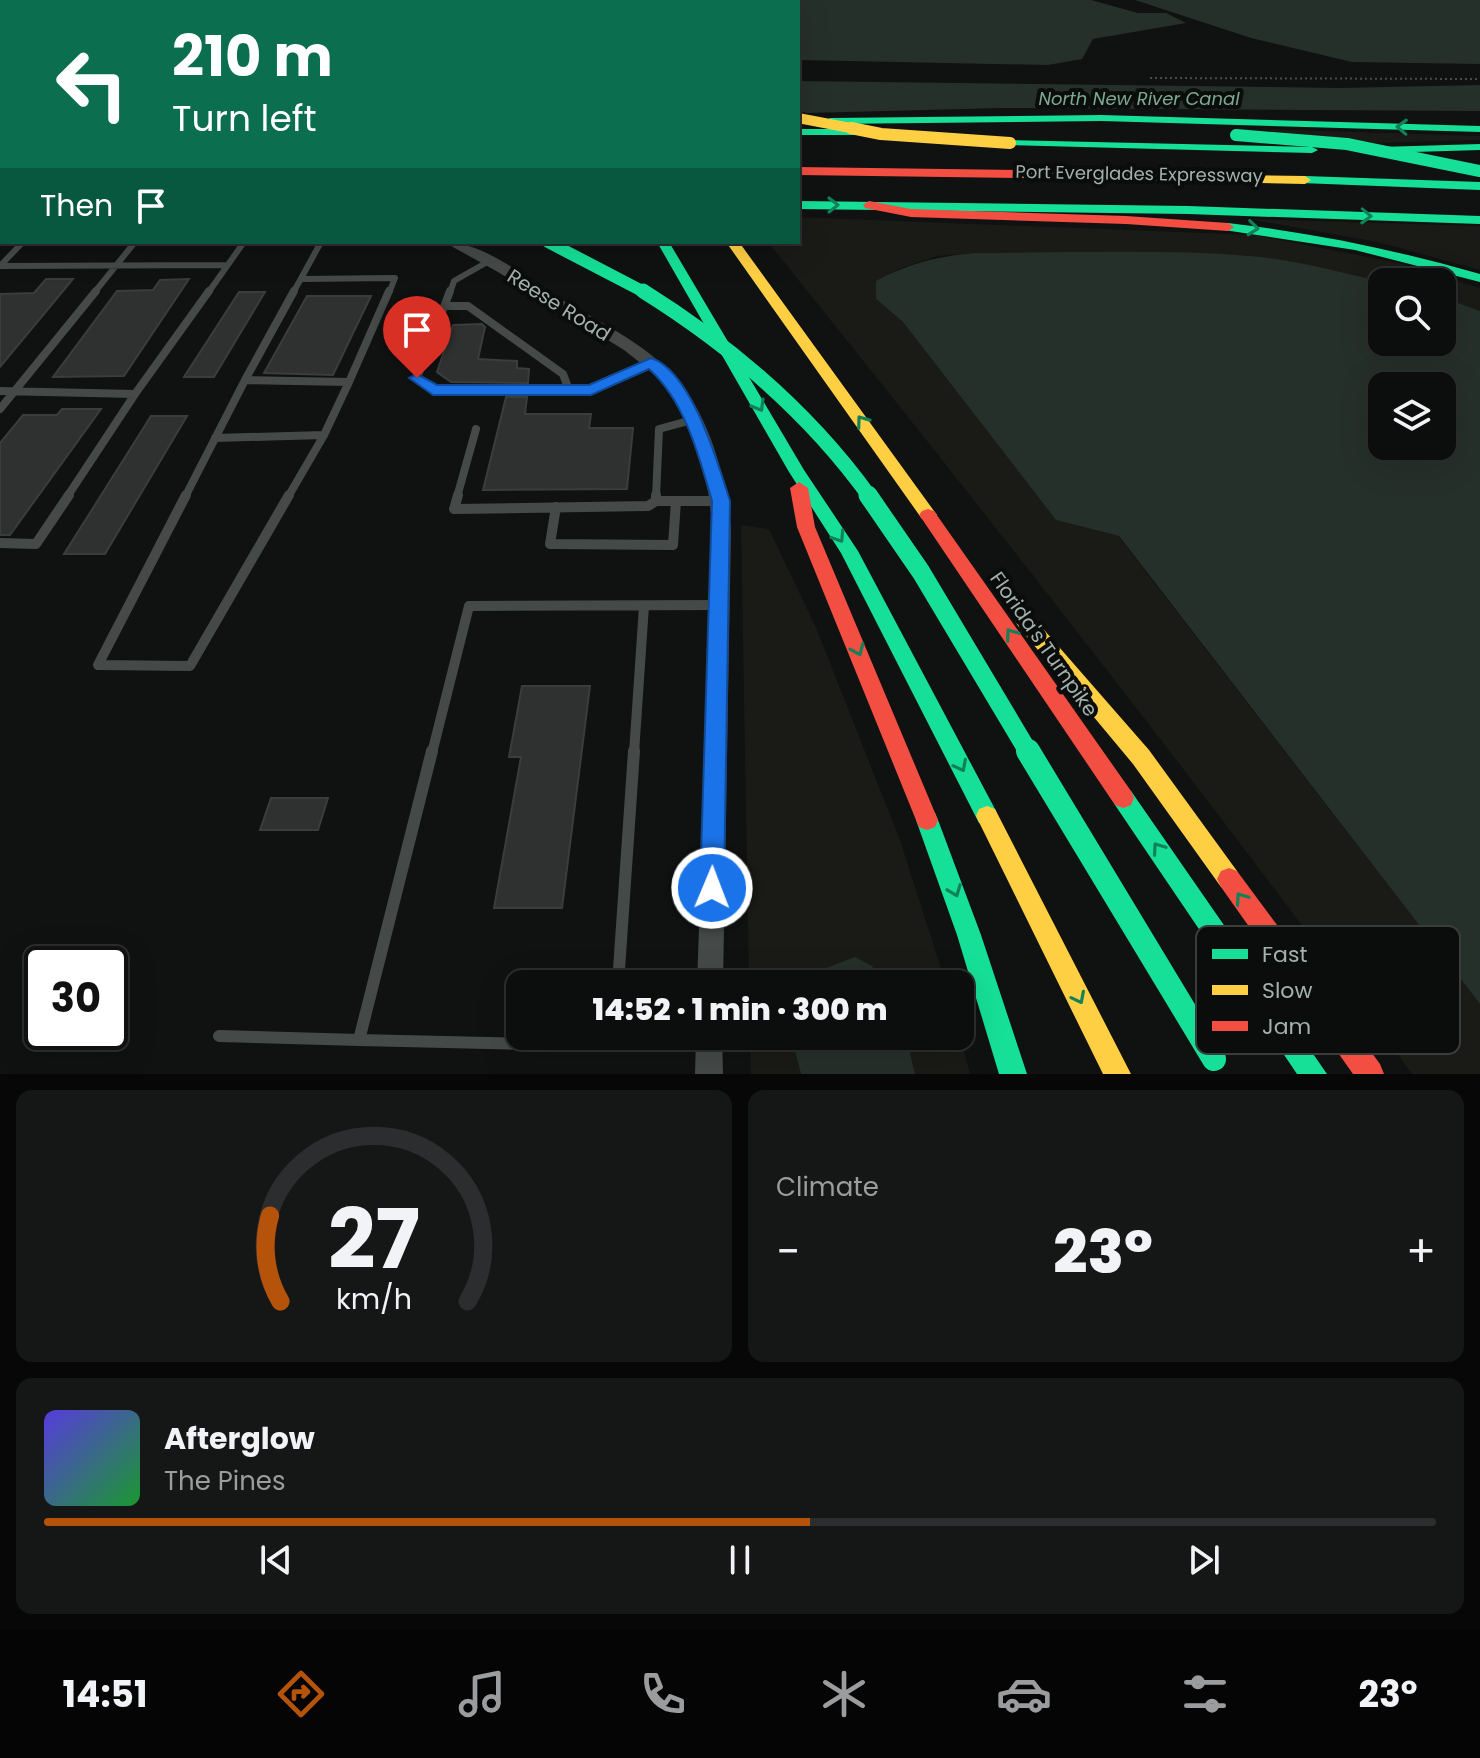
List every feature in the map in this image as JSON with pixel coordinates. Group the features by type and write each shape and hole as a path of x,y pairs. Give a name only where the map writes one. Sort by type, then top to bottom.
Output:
{"main road":[{"path":"800,120 1101,118 1480,129"},
{"path":"800,120 881,134 1010,143 1334,150 1480,147"},
{"path":"800,132 1064,130 1236,135 1347,144 1480,171"},
{"path":"800,140 877,132"},
{"name":"Port Everglades Expressway","path":"800,156 1164,160 1480,171"},
{"path":"800,171 1119,174 1480,186"},
{"name":"Port Everglades Expressway","path":"800,189 1172,193 1480,204"},
{"path":"800,205 1188,210 1480,220"},
{"path":"869,205 911,213 1254,228 1378,249 1480,278"},
{"path":"552,244 618,274 708,330 786,395 842,458 897,535 1196,1029"},
{"path":"664,244 797,472 849,551 917,678 1117,1074"},
{"name":"Florida's Turnpike","path":"733,244 907,484 1211,926"},
{"path":"797,472 806,527 963,911 1013,1074"},
{"path":"907,484 1141,757 1263,926"},
{"name":"Florida's Turnpike","path":"1299,1054 1313,1074"},
{"path":"1356,1054 1370,1074"}],"street":[{"name":"Reese Road","path":"454,244 489,261 651,362 669,378 692,420 714,475 721,501 710,970"},
{"path":"709,1050 709,1074"}],"lane":[{"path":"0,266 21,244"},
{"path":"0,409 133,244"},
{"path":"0,543 36,544 135,394 243,244"},
{"path":"302,279 395,278 324,435 190,666 98,665 245,380 320,244"},
{"path":"489,261 454,281 417,378 433,390 591,390 651,362"},
{"path":"0,266 227,265"},
{"path":"445,306 468,306 563,374 569,390"},
{"path":"245,380 349,382"},
{"path":"0,391 135,394"},
{"path":"656,501 659,429 692,420"},
{"path":"476,429 454,509 648,506 656,501 721,501"},
{"path":"215,438 324,435"},
{"path":"556,507 550,544 673,545 676,501"},
{"path":"359,1040 469,606 719,605"},
{"path":"619,970 644,606"},
{"path":"219,1036 506,1043"}],"path":[{"path":"1150,78 1480,79"}],"shaded area":[{"path":"1071,123 1480,136 1480,140 1376,143 1254,129"},
{"path":"800,217 1254,235 1415,268 1368,268 1368,279 1254,256 975,253 937,256 899,269 876,282 876,299 903,322 1056,520 1118,536 1420,926 1302,926 1095,655 770,244 800,244"},
{"path":"1249,219 1480,226 1480,270 1377,242"},
{"path":"1456,281 1480,288 1480,311 1456,302"},
{"path":"741,525 769,529 817,630 900,840 942,970 874,970 872,966 848,970 749,970"},
{"path":"1460,978 1480,1004 1480,1074 1412,1074 1397,1054 1460,1054"},
{"path":"750,1050 795,1050 801,1074 751,1074"},
{"path":"909,1050 964,1050 970,1074 915,1074"}],"water":[{"path":"800,0 1091,0 1138,13 1166,13 1186,23 1093,39 1082,59 1048,65 800,60"},
{"path":"1135,0 1480,0 1480,64 1352,62 1251,38"},
{"name":"North New River Canal","path":"800,81 1341,88 1480,85 1480,111 1003,108 800,111"},
{"path":"975,253 1182,253 1285,260 1368,279 1368,356 1456,356 1456,302 1480,311 1480,1004 1460,978 1460,926 1420,926 1119,536 1056,520 903,322 876,299 876,281 912,265"},
{"path":"855,957 874,970 821,970"},
{"path":"795,1050 909,1050 915,1074 801,1074"}],"building":[{"path":"46,279 73,279 0,367 0,294 34,293"},
{"path":"189,279 124,376 53,377 117,291 153,290 160,280"},
{"path":"239,292 265,292 214,377 184,377"},
{"path":"307,296 371,296 333,375 264,373"},
{"path":"482,324 485,327 478,359 517,361 517,368 529,369 528,383 451,382 437,372 453,325"},
{"path":"506,397 527,397 525,414 591,414 589,428 633,428 627,489 483,490"},
{"path":"62,409 101,409 10,535 0,535 0,443 23,415 57,415"},
{"path":"151,416 187,416 105,554 64,554"},
{"path":"522,686 590,686 562,908 494,908 521,757 509,757"},
{"path":"271,798 328,798 318,830 260,830"}],"traffic: fast":[{"path":"830,121 1101,118 1480,129"},
{"path":"800,132 866,132"},
{"path":"1236,135 1347,144 1480,171"},
{"path":"1010,143 1312,150"},
{"path":"1380,150 1480,147"},
{"path":"1305,180 1480,186"},
{"path":"800,205 1188,210 1480,220"},
{"path":"1228,227 1355,246 1480,278"},
{"path":"552,244 639,289 722,344 796,409 831,447 863,487 921,572 1196,1029"},
{"path":"664,244 797,472 849,551 987,816"},
{"path":"1123,798 1211,926"},
{"path":"927,820 969,935 1013,1074"},
{"path":"1211,1054 1214,1059"},
{"path":"1299,1054 1313,1074"}],"traffic: slow":[{"path":"800,118 881,134 1010,143"},
{"path":"1022,174 1305,180"},
{"path":"733,244 928,515"},
{"path":"1025,621 1141,757 1229,879"},
{"path":"987,816 1117,1074"}],"traffic: jam":[{"path":"800,171 1022,174"},
{"path":"869,205 911,213 1126,220 1228,227"},
{"path":"799,488 806,527 927,820"},
{"path":"928,515 1123,798"},
{"path":"1229,879 1263,926"},
{"path":"1356,1054 1370,1074"}],"route":[{"path":"417,378 433,390 591,390 651,362 669,378 685,404 706,452 721,501 712,888"}]}
